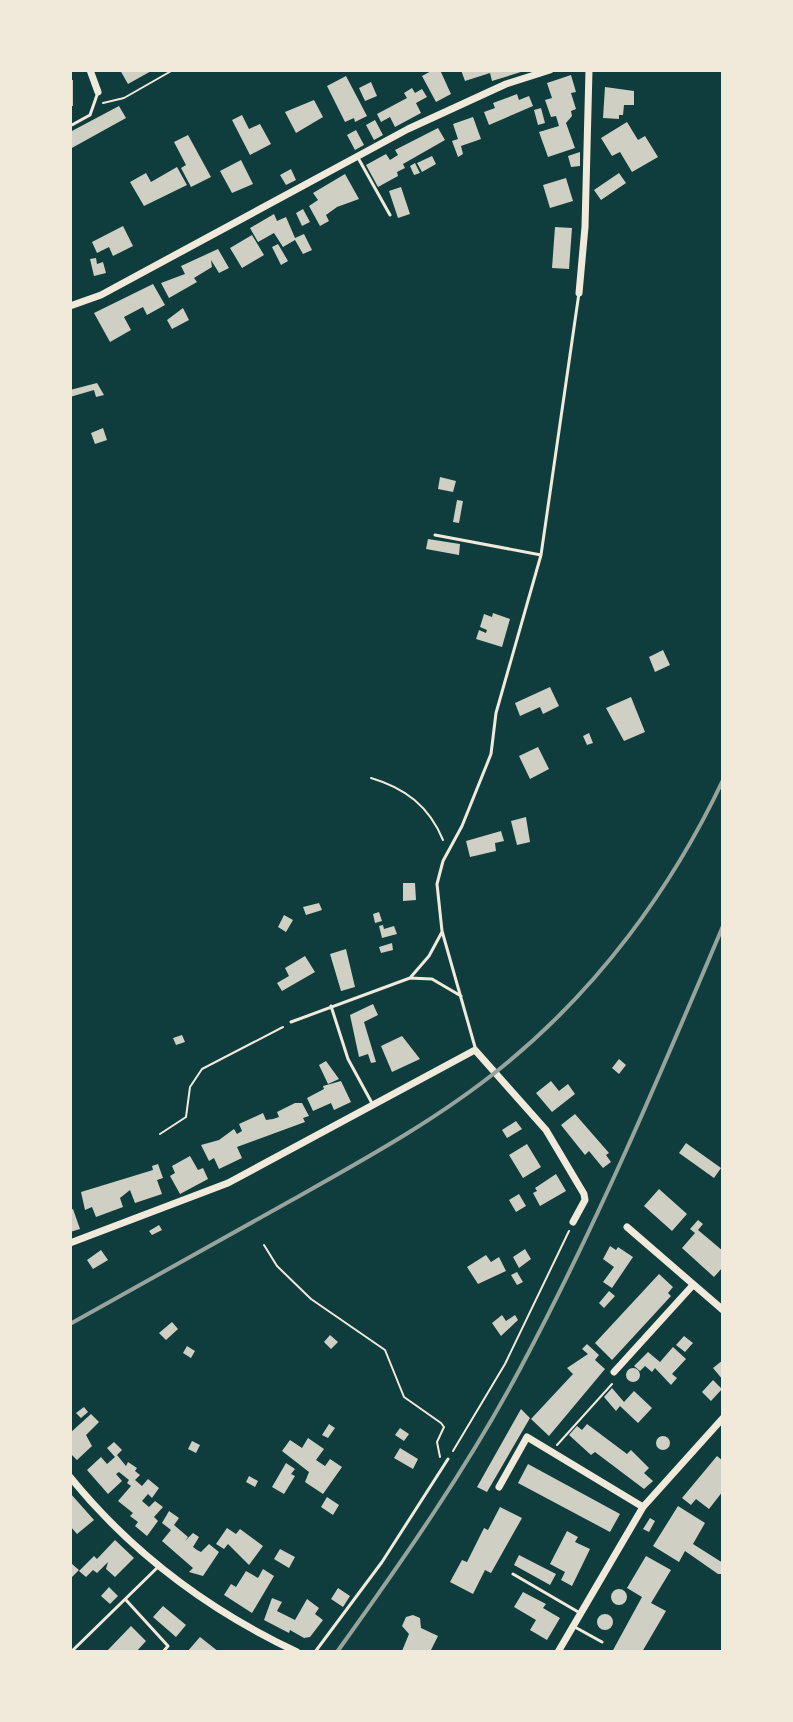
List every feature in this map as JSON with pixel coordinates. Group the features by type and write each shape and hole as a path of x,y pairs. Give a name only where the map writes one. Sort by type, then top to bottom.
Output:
{"street":[{"path":"90,70 98,92"},
{"path":"70,306 101,295 425,120 506,84 550,70"},
{"path":"579,293 587,180 589,70"},
{"path":"70,1243 195,1198 475,1050 546,1130 584,1194 585,1200 573,1222"},
{"path":"627,1227 693,1285 714,1298 723,1310"},
{"path":"614,1372 693,1285"},
{"path":"558,1652 643,1507 723,1418"},
{"path":"499,1487 527,1437 643,1507"},
{"path":"70,1477 125,1536 159,1566 213,1605 297,1652"}],"lane":[{"path":"70,126 90,115 98,92"},
{"path":"357,156 390,215"},
{"path":"475,1050 442,931 437,884 491,754 496,713 541,555 579,293"},
{"path":"435,535 541,555"},
{"path":"410,978 429,956 442,931"},
{"path":"291,1022 410,978 432,979 461,996"},
{"path":"331,1006 348,1059 374,1106"},
{"path":"315,1652 382,1562 448,1459"},
{"path":"71,1652 159,1566"},
{"path":"513,1574 580,1613"},
{"path":"126,1600 168,1646 163,1652"},
{"path":"573,1626 602,1642"}],"path":[{"path":"94,104 124,98 173,70"},
{"path":"371,778 410,794 426,809 448,852"},
{"path":"160,1134 186,1117 190,1087 202,1069 291,1022"},
{"path":"448,1459 505,1364 573,1222"},
{"path":"264,1245 277,1266 311,1299 385,1350 404,1397 444,1427 437,1442 437,1452 444,1464"},
{"path":"553,1450 615,1381 614,1372"}],"building":[{"path":"120,70 153,70 128,84"},
{"path":"440,70 451,94 436,102 422,76"},
{"path":"461,70 524,71 492,81 490,73 465,81"},
{"path":"571,75 576,92 571,93 576,109 571,111 572,116 566,123 575,148 548,157 539,132 559,126 556,116 551,117 545,100 552,98 547,83"},
{"path":"346,76 367,116 355,122 354,118 345,122 327,86"},
{"path":"70,80 73,80 73,106 70,106"},
{"path":"371,82 377,96 365,101 359,88"},
{"path":"605,87 634,91 634,105 624,105 623,115 619,115 619,119 603,118"},
{"path":"412,88 415,93 422,89 427,97 416,103 421,113 395,127 390,117 381,122 377,114 407,98 404,93"},
{"path":"517,94 519,100 529,96 533,106 489,125 484,112 495,108 493,103"},
{"path":"314,100 323,117 296,133 285,112"},
{"path":"119,106 126,118 70,149 70,132"},
{"path":"541,108 545,123 538,125 534,110"},
{"path":"242,115 249,129 260,124 271,144 250,155 232,120"},
{"path":"473,117 481,139 461,146 463,154 458,157 452,141 458,139 453,124"},
{"path":"375,120 383,135 374,140 366,125"},
{"path":"627,122 638,140 645,136 658,157 632,172 620,152 612,156 601,138"},
{"path":"438,128 445,140 403,164 405,168 397,172 398,176 378,187 366,165 386,154 390,160 398,155 395,150"},
{"path":"356,130 364,145 355,150 347,135"},
{"path":"188,135 211,177 191,187 181,168 186,165 174,142"},
{"path":"580,152 580,166 571,167 568,156"},
{"path":"432,156 436,164 422,172 417,163"},
{"path":"241,160 253,184 232,193 220,171"},
{"path":"415,163 420,173 414,175 410,166"},
{"path":"177,167 187,185 144,206 130,182 146,173 151,182"},
{"path":"291,169 296,180 286,185 280,175"},
{"path":"619,173 626,183 601,200 594,190"},
{"path":"345,174 359,199 337,207 326,215 329,221 320,226 309,206 318,200 313,193"},
{"path":"566,178 573,201 550,208 543,185"},
{"path":"401,187 410,214 398,218 389,191"},
{"path":"303,209 310,222 302,226 296,213"},
{"path":"274,214 277,221 286,217 295,238 304,234 312,250 303,254 295,240 283,247 274,233 258,242 250,228"},
{"path":"123,226 133,246 113,256 109,247 97,253 92,242"},
{"path":"555,227 572,228 569,269 552,268"},
{"path":"252,235 264,255 242,268 230,248"},
{"path":"278,244 288,261 281,265 272,247"},
{"path":"218,249 229,268 219,273 211,260 212,267 194,278 197,282 169,298 161,283 185,274 181,266"},
{"path":"96,258 97,264 103,262 106,273 94,276 90,259"},
{"path":"153,284 165,305 147,315 143,307 124,317 131,330 110,342 94,313"},
{"path":"183,308 189,320 172,329 167,320"},
{"path":"97,383 104,395 96,397 94,390 70,397 70,390"},
{"path":"103,428 107,440 95,444 91,433"},
{"path":"440,477 456,481 453,492 438,489"},
{"path":"457,500 463,501 459,523 453,522"},
{"path":"428,539 460,544 459,555 426,549"},
{"path":"493,613 510,619 502,647 476,639 479,630 486,633 487,630 480,627 484,614 492,617"},
{"path":"663,650 670,665 655,672 649,657"},
{"path":"550,687 559,706 543,714 540,707 520,716 515,703"},
{"path":"631,697 645,732 624,741 606,708"},
{"path":"589,733 593,743 587,745 583,736"},
{"path":"538,747 549,769 530,779 519,756"},
{"path":"526,817 530,842 517,845 511,821"},
{"path":"501,831 504,841 495,843 496,851 470,857 466,841"},
{"path":"403,883 415,883 416,900 403,901"},
{"path":"319,903 322,910 306,915 303,907"},
{"path":"379,912 382,921 375,923 373,914"},
{"path":"284,915 293,920 286,932 278,927"},
{"path":"383,925 384,929 394,926 397,934 382,938 379,926"},
{"path":"392,943 393,950 381,953 379,947"},
{"path":"346,949 355,987 341,991 330,954"},
{"path":"305,956 315,972 282,991 277,983 289,976 285,968"},
{"path":"373,1004 378,1015 364,1022 376,1062 371,1063 368,1054 359,1057 350,1015"},
{"path":"182,1035 185,1042 176,1045 173,1038"},
{"path":"402,1036 420,1059 392,1072 381,1046"},
{"path":"619,1059 626,1065 619,1074 612,1068"},
{"path":"326,1061 339,1079 328,1084 319,1065"},
{"path":"341,1081 351,1102 334,1110 331,1103 313,1111 307,1098 324,1089 323,1086"},
{"path":"551,1081 559,1091 568,1084 575,1094 552,1112 536,1093"},
{"path":"302,1103 309,1116 303,1118 305,1122 237,1147 242,1158 219,1169 214,1158 209,1161 201,1145 219,1140 234,1129 237,1134 242,1131 239,1124 263,1113 266,1120 279,1117 277,1112"},
{"path":"575,1114 609,1153 606,1155 611,1162 603,1168 589,1151 585,1155 561,1125"},
{"path":"516,1121 522,1129 507,1138 502,1130"},
{"path":"686,1143 721,1168 714,1178 679,1153"},
{"path":"527,1144 541,1167 523,1178 509,1155"},
{"path":"190,1156 198,1170 203,1168 208,1179 180,1194 170,1176 175,1173 172,1166"},
{"path":"158,1164 163,1178 157,1180 162,1194 135,1203 130,1190 120,1198 123,1207 96,1217 92,1207 85,1210 81,1192 153,1170 152,1166"},
{"path":"556,1174 566,1191 540,1206 533,1193 537,1191 535,1188"},
{"path":"659,1189 687,1214 672,1231 644,1206"},
{"path":"519,1194 526,1206 516,1212 509,1200"},
{"path":"73,1209 80,1229 70,1232 70,1210"},
{"path":"698,1220 703,1224 698,1230 723,1251 723,1267 714,1277 682,1248 695,1233 690,1229"},
{"path":"159,1225 162,1230 152,1235 149,1231"},
{"path":"610,1246 616,1250 618,1247 633,1257 612,1288 603,1282 614,1267 603,1259"},
{"path":"525,1249 531,1259 519,1268 513,1257"},
{"path":"101,1250 108,1260 93,1269 87,1260"},
{"path":"486,1255 491,1262 499,1257 506,1271 478,1284 467,1267"},
{"path":"517,1272 523,1282 517,1285 511,1275"},
{"path":"659,1274 673,1287 668,1293 671,1296 612,1360 595,1343"},
{"path":"609,1291 615,1296 604,1308 599,1303"},
{"path":"502,1315 506,1321 515,1315 518,1320 501,1336 492,1323"},
{"path":"172,1322 178,1329 166,1340 159,1333"},
{"path":"330,1335 338,1342 331,1349 324,1342"},
{"path":"684,1336 693,1343 685,1352 676,1345"},
{"path":"587,1344 599,1355 595,1360 605,1369 549,1436 531,1419 573,1374 567,1368 588,1354 582,1349"},
{"path":"187,1346 195,1351 191,1358 183,1353"},
{"path":"673,1347 686,1359 672,1374 677,1378 671,1385 655,1368 652,1372 645,1366 640,1371 634,1366 648,1352 660,1362"},
{"path":"723,1360 723,1380 713,1368"},
{"path":"633,1368 640,1375 633,1382 626,1375"},
{"path":"713,1380 722,1389 711,1401 702,1392"},
{"path":"612,1388 624,1402 634,1391 652,1408 638,1423 620,1406 616,1411 604,1397"},
{"path":"84,1407 88,1412 81,1418 76,1413"},
{"path":"521,1409 530,1418 487,1492 477,1487"},
{"path":"91,1414 99,1422 86,1435 92,1446 77,1460 70,1453 70,1433"},
{"path":"329,1424 335,1428 328,1438 322,1435"},
{"path":"587,1424 627,1454 631,1450 649,1468 644,1473 653,1481 644,1489 595,1452 591,1455 569,1435 577,1426 582,1430"},
{"path":"400,1428 409,1434 404,1441 395,1435"},
{"path":"663,1436 670,1443 663,1450 656,1443"},
{"path":"308,1438 324,1449 316,1460 325,1466 330,1459 342,1467 323,1494 305,1482 309,1472 282,1451 290,1440 302,1448"},
{"path":"192,1441 200,1445 196,1453 188,1449"},
{"path":"114,1442 122,1450 117,1455 126,1466 128,1462 137,1468 135,1471 140,1475 135,1480 142,1486 148,1479 159,1488 152,1498 148,1494 142,1501 149,1507 155,1501 163,1507 154,1517 158,1521 147,1536 135,1526 138,1522 130,1516 133,1513 118,1501 131,1486 127,1483 129,1480 119,1472 116,1474 122,1481 108,1494 87,1470 101,1457 107,1464 115,1457 107,1448"},
{"path":"400,1448 418,1459 413,1469 394,1458"},
{"path":"717,1456 723,1461 723,1491 709,1509 696,1499 691,1505 682,1498"},
{"path":"286,1463 295,1469 291,1474 295,1476 284,1494 272,1487"},
{"path":"528,1464 620,1514 610,1532 518,1483"},
{"path":"249,1476 258,1481 255,1487 246,1482"},
{"path":"70,1493 94,1520 77,1534 70,1526"},
{"path":"327,1497 339,1505 333,1515 321,1507"},
{"path":"678,1506 705,1523 693,1544 723,1563 723,1574 718,1574 685,1551 679,1562 653,1546"},
{"path":"500,1507 522,1518 491,1573 485,1570 473,1594 450,1582 462,1560 467,1562 484,1528 488,1530"},
{"path":"169,1511 179,1518 174,1525 188,1537 185,1541 193,1533 199,1537 193,1547 197,1550 201,1552 209,1544 219,1552 203,1576 189,1572 193,1568 162,1541 171,1530 162,1523"},
{"path":"650,1518 655,1521 649,1532 643,1529"},
{"path":"227,1528 236,1534 240,1529 263,1546 249,1565 228,1544 224,1549 216,1544"},
{"path":"567,1531 578,1537 575,1542 590,1549 572,1586 561,1580 565,1572 550,1564"},
{"path":"115,1540 134,1558 115,1577 106,1569 108,1562 97,1573 93,1570 86,1577 79,1571 94,1556 97,1559"},
{"path":"280,1549 295,1557 289,1568 274,1559"},
{"path":"519,1555 556,1574 550,1585 514,1565"},
{"path":"646,1556 671,1570 651,1603 666,1611 642,1652 612,1652 642,1597 627,1588"},
{"path":"72,1564 79,1570 70,1579 70,1567"},
{"path":"263,1569 274,1576 252,1613 224,1595 231,1584 236,1587 246,1571 258,1578"},
{"path":"109,1587 118,1596 110,1604 101,1596"},
{"path":"338,1588 350,1596 343,1607 331,1599"},
{"path":"616,1589 622,1589 627,1597 625,1603 616,1605 611,1600 611,1594"},
{"path":"523,1592 546,1604 543,1608 560,1618 547,1640 530,1630 536,1620 514,1607"},
{"path":"272,1598 282,1602 277,1611 295,1620 307,1599 319,1608 315,1614 323,1620 310,1637 304,1638 290,1630 289,1633 264,1620"},
{"path":"163,1606 186,1625 176,1637 153,1617"},
{"path":"602,1614 608,1614 613,1622 611,1628 602,1630 597,1625 597,1619"},
{"path":"413,1615 420,1618 421,1628 438,1636 430,1652 402,1651 409,1634 402,1626 406,1617"},
{"path":"131,1626 146,1641 136,1652 106,1652"},
{"path":"200,1637 219,1652 187,1652"}],"railway":[{"path":"70,1324 374,1154 427,1121 502,1067 569,1005 629,936 680,860 723,780"},
{"path":"337,1652 457,1477 521,1367 602,1204 723,926"}]}
